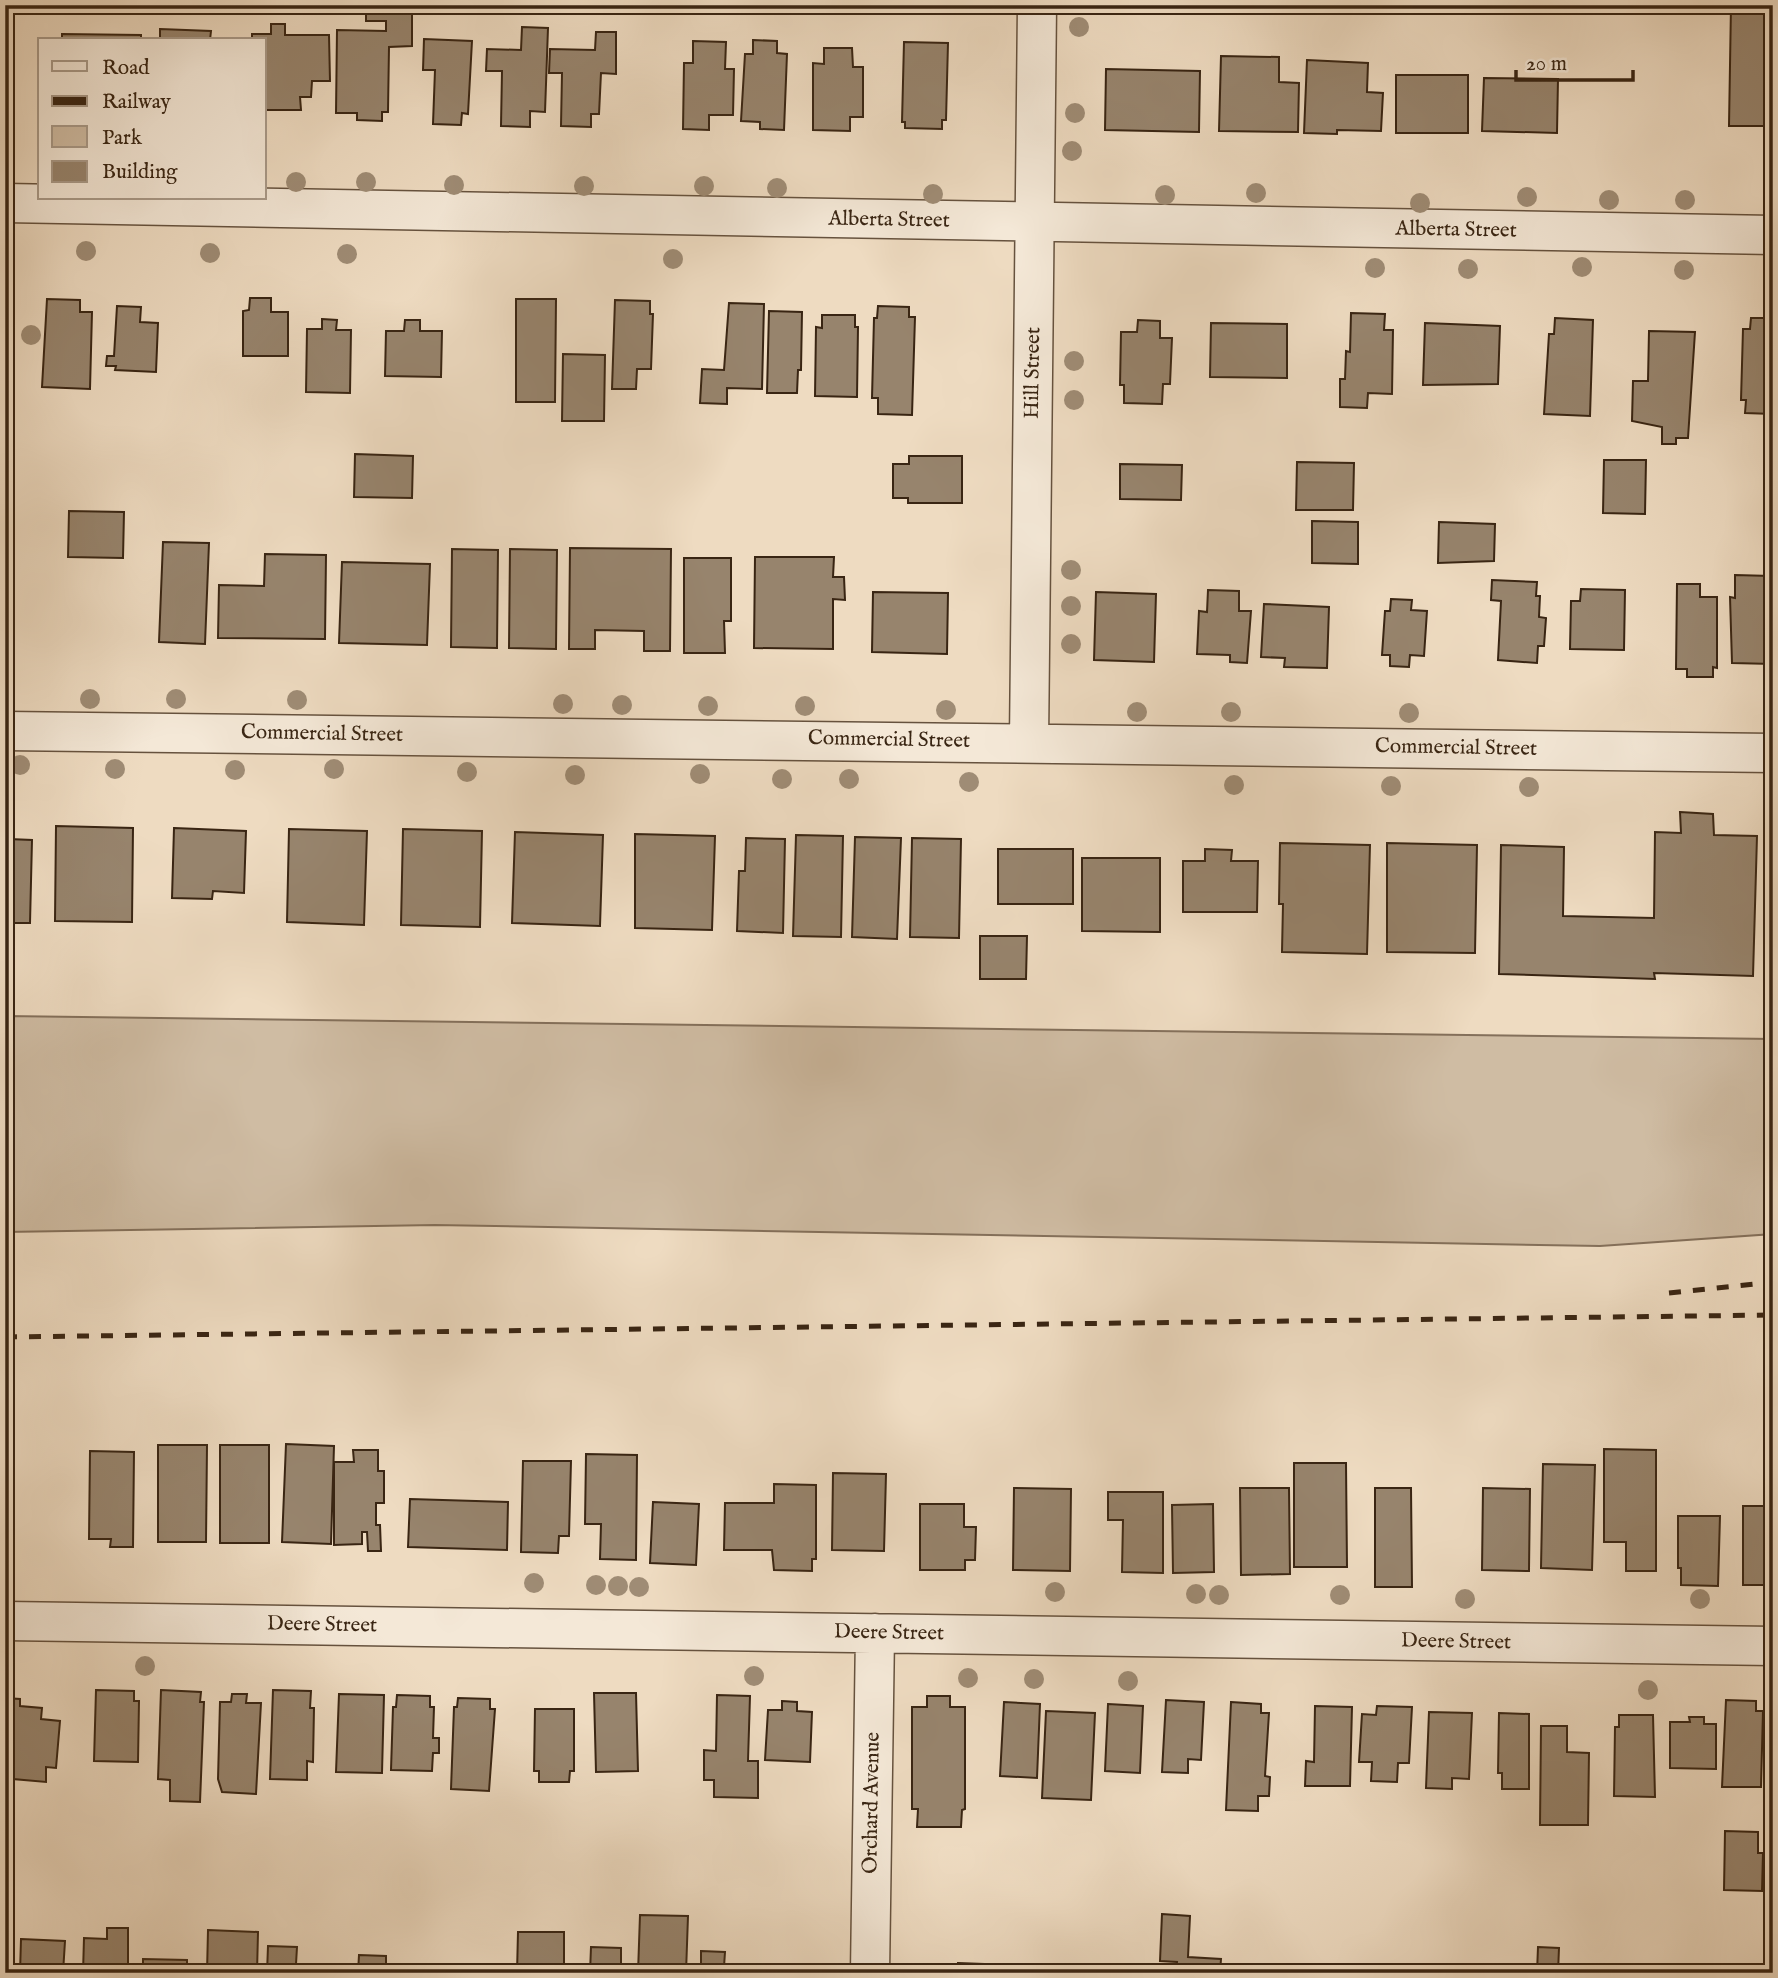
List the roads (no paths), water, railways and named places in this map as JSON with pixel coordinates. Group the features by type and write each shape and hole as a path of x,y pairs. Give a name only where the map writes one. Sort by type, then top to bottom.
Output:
{"street":[{"name":"Hill Street","path":"1029,742 1037,5"},
{"name":"Alberta Street","path":"5,203 1773,235"},
{"name":"Commercial Street","path":"5,731 1773,753"},
{"name":"Deere Street","path":"5,1621 1773,1646"},
{"name":"Orchard Avenue","path":"870,1973 875,1633"}],"railway":[{"path":"1669,1293 1773,1282"},
{"path":"5,1337 1773,1315"}]}
